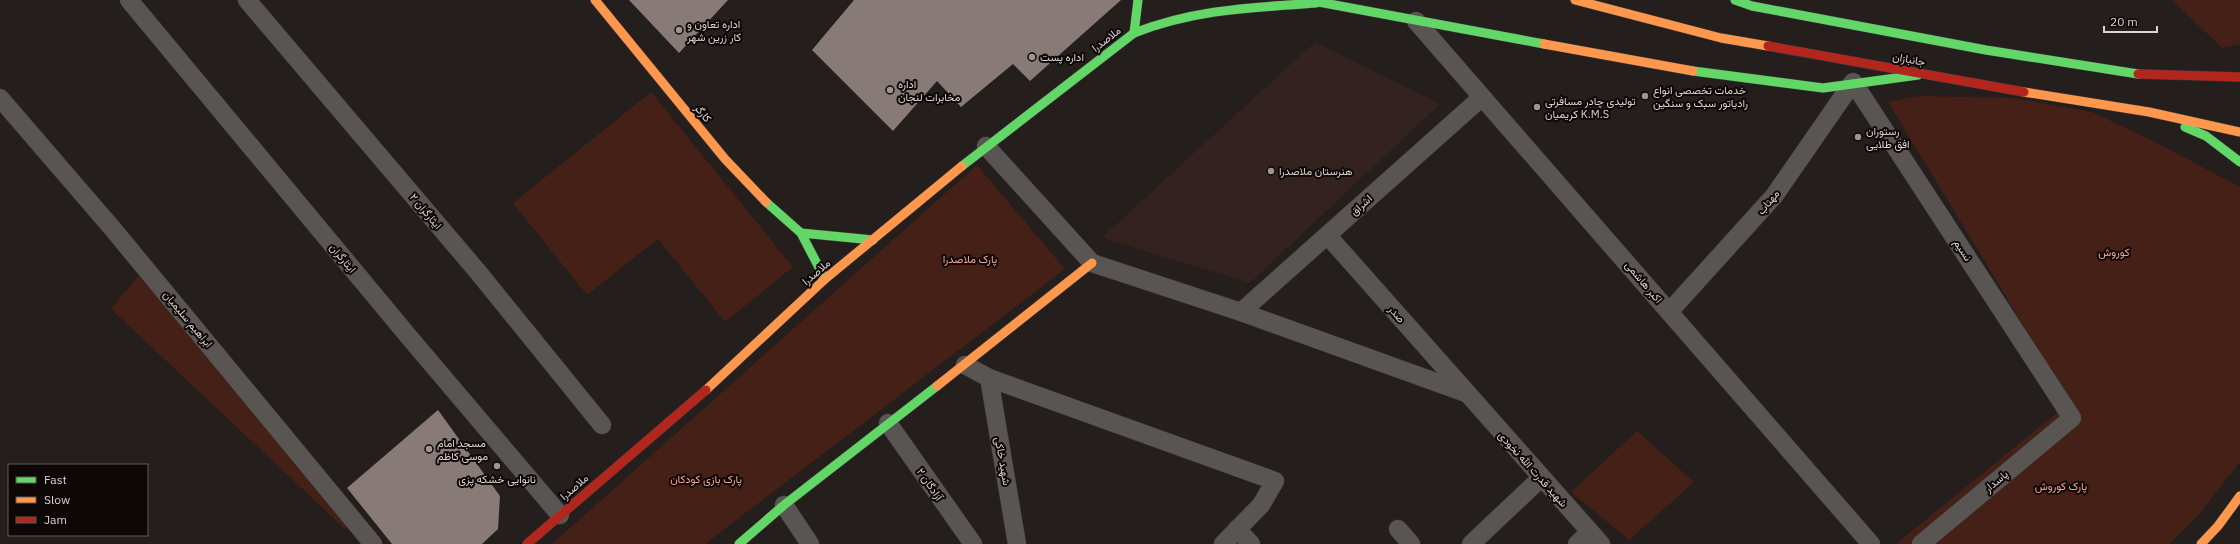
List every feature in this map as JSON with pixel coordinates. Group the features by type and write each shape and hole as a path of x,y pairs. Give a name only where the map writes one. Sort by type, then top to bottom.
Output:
{"main road":[{"name":"کارگر","path":"595,0 724,159 761,198 801,233 825,279"},
{"path":"1134,33 1138,0"},
{"name":"جانبازان","path":"1575,0 1721,38 1926,74 1970,84 2149,112 2240,132"},
{"name":"جانبازان","path":"1735,0 1752,6 1986,50 2132,74 2240,77"},
{"name":"ملاصدرا","path":"526,544 715,382 825,279 986,146 1134,33 1165,21 1190,14 1312,1 1660,66 1823,88 1853,82 1926,74"},
{"path":"2149,112 2206,136 2240,162"},
{"path":"801,233 873,240"},
{"path":"739,544 784,505 888,423 965,365 1092,263"},
{"path":"2202,544 2218,526 2240,496"},
{"path":"2218,526 2240,510"}],"street":[{"name":"ایثارگران","path":"129,0 408,337 560,515"},
{"name":"ایثارگران ۲","path":"247,0 478,272 602,425"},
{"name":"اکبر هاشمی","path":"1416,21 1481,98 1871,544"},
{"name":"مهتاب","path":"1669,312 1774,196 1853,82"},
{"name":"نسیم","path":"1853,82 2072,418"},
{"name":"ابراهیم سلیمیان","path":"0,98 133,252 373,544"},
{"name":"اشراق","path":"1241,312 1481,98"},
{"path":"986,146 1092,263 1241,312 1466,393"},
{"name":"صدر","path":"1328,236 1466,393"},
{"path":"965,365 990,378 1275,481 1261,505 1223,544"},
{"name":"شهید خاکی","path":"990,378 1017,544"},
{"name":"شهید قدرت الله نخودی","path":"1466,393 1541,478 1589,540"},
{"name":"پاسدار","path":"1921,544 2072,418"},
{"name":"آزادگان ۲","path":"888,423 973,544"},
{"path":"1471,544 1541,478"},
{"path":"784,505 810,544"},
{"path":"1237,529 1251,544"},
{"path":"1398,529 1411,544"}],"shaded area":[{"name":"هنرستان ملاصدرا","path":"1315,42 1440,104 1250,283 1101,238"}],"green space":[{"path":"2172,0 2240,0 2240,44 2222,48"},
{"path":"651,92 793,267 725,322 658,239 587,295 513,203"},
{"name":"کوروش","path":"1918,96 2013,98 2092,112 2159,144 2240,187 2240,462 2200,513 2169,544 1896,544 2070,402 1888,102"},
{"name":"پارک ملاصدرا","path":"977,165 1065,269 705,544 552,544"},
{"path":"142,271 352,527 345,529 111,309"},
{"path":"1637,431 1694,482 1629,540 1571,492"}],"building":[{"name":"اداره تعاون و کار زرین شهر","path":"629,0 728,0 679,53"},
{"name":"اداره مخابرات لنجان","path":"854,0 1121,0 1030,81 1013,64 961,107 937,81 893,131 812,50"},
{"name":"مسجد امام موسی کاظم","path":"438,410 500,496 498,529 482,544 392,544 347,488"}],"traffic: fast":[{"path":"1134,33 1138,0"},
{"path":"1308,0 1544,44"},
{"path":"1735,0 1752,6 1986,50 2138,74"},
{"path":"962,166 1134,33 1157,25 1201,14 1246,8 1316,3"},
{"path":"1693,71 1823,88 1918,75"},
{"path":"2185,127 2206,136 2240,162"},
{"path":"766,202 801,233 825,279"},
{"path":"801,233 873,240"},
{"path":"739,544 784,505 937,386"}],"traffic: slow":[{"path":"595,0 725,159 766,202"},
{"path":"1575,0 1721,38 1768,46"},
{"path":"1544,44 1693,71"},
{"path":"2024,92 2149,112 2240,132"},
{"path":"706,390 825,279 962,166"},
{"path":"937,386 1092,263"},
{"path":"2201,544 2218,526 2240,496"}],"traffic: jam":[{"path":"1768,46 2024,92"},
{"path":"2138,74 2240,77"},
{"path":"527,544 706,390"}],"place":[{"name":"اداره تعاون و کار زرین شهر","path":"679,30"},
{"name":"اداره پست","path":"1032,57"},
{"name":"اداره مخابرات لنجان","path":"890,90"},
{"name":"خدمات تخصصی انواع رادیاتور سبک و سنگین","path":"1645,96"},
{"name":"تولیدی چادر مسافرتی کریمیان K.M.S","path":"1537,107"},
{"name":"رستوران افق طلایی","path":"1858,137"},
{"name":"هنرستان ملاصدرا","path":"1271,171"},
{"name":"مسجد امام موسی کاظم","path":"429,449"},
{"name":"نانوایی خشکه پزی","path":"497,466"}],"park label":[{"name":"پارک بازی کودکان","path":"706,479"},
{"name":"پارک کوروش","path":"2061,486"}]}
